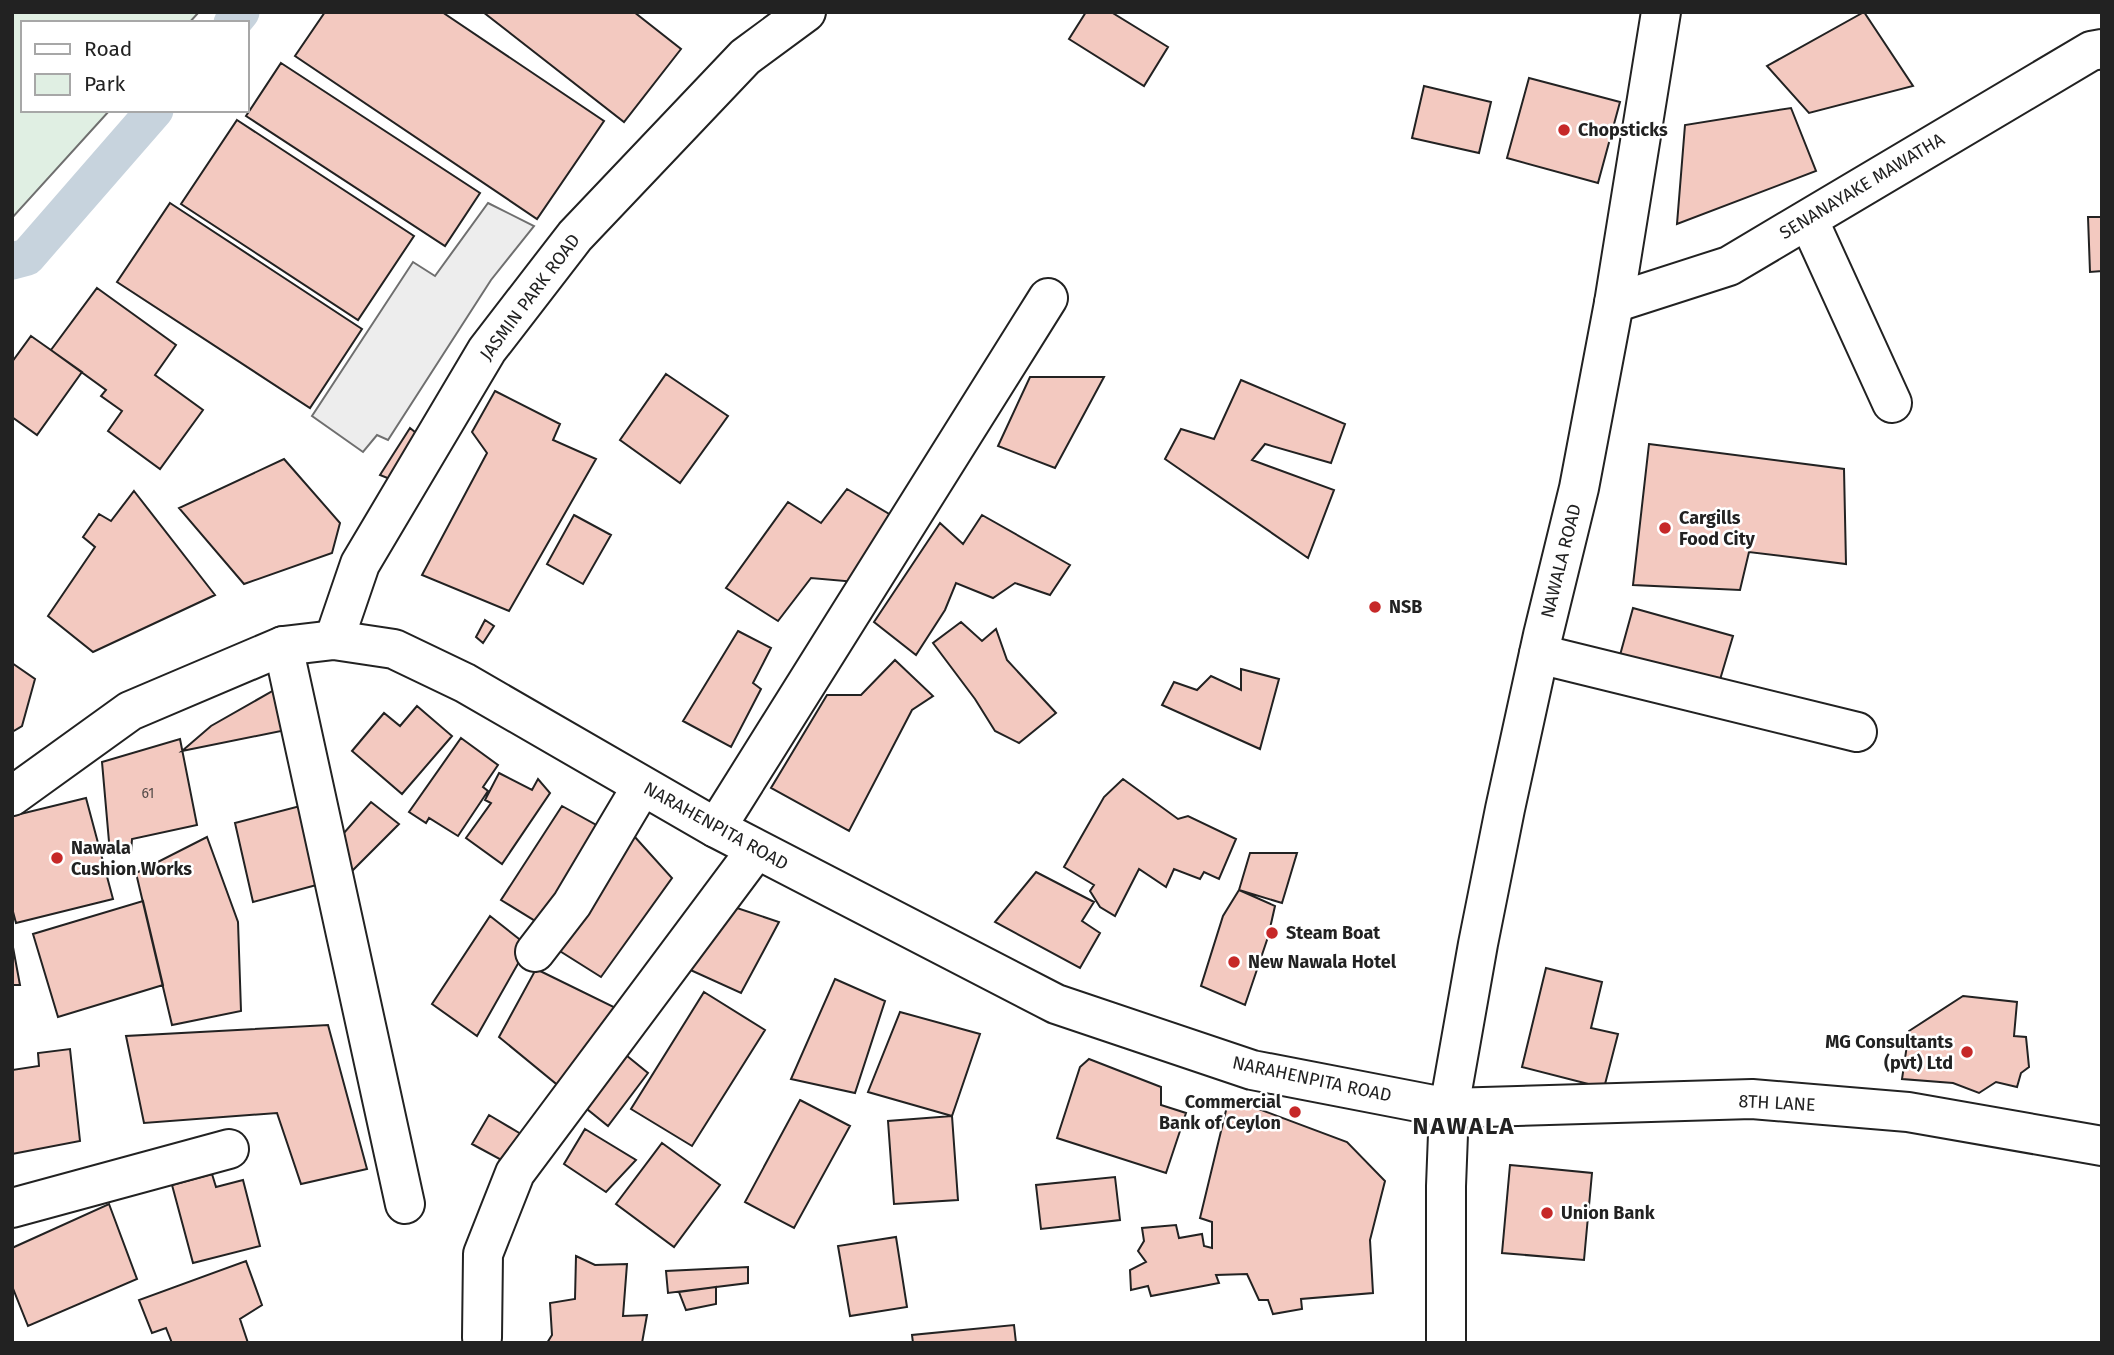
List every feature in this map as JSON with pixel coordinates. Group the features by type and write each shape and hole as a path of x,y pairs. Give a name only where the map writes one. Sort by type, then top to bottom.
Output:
{"street":[{"name":"JASMIN PARK ROAD","path":"334,640 360,564 487,350 575,236 745,57 806,12"},
{"name":"NAWALA ROAD","path":"1446,1343 1449,1108 1481,931 1539,654 1579,488 1614,303 1661,12"},
{"name":"SENANAYAKE MAWATHA","path":"1614,303 1729,266 2091,51 2102,49"},
{"path":"1808,219 1892,402"},
{"path":"716,828 1048,298"},
{"name":"NARAHENPITA ROAD","path":"12,796 130,710 283,646 334,640 394,649 465,683 756,850 1056,1004 1252,1070 1449,1108"},
{"path":"283,646 405,1204"},
{"path":"1539,654 1857,732"},
{"path":"535,952 572,904 642,786"},
{"path":"482,1338 483,1254 515,1173 756,850"},
{"name":"8TH LANE","path":"1449,1108 1752,1099 1908,1112 2102,1146"},
{"path":"12,1208 229,1149"}],"green space":[{"path":"12,12 199,12 191,21 21,21 21,112 108,112 12,218"}],"shaded area":[{"path":"488,203 534,226 491,280 388,440 377,435 363,452 312,416 413,262 435,276"}],"building":[{"path":"325,12 442,12 604,121 537,219 295,56"},
{"path":"483,12 634,12 681,49 624,122"},
{"path":"1086,12 1111,12 1168,47 1144,86 1069,39"},
{"path":"1864,12 1913,86 1809,113 1767,66"},
{"path":"281,63 480,193 445,246 246,116"},
{"name":"Chopsticks","path":"1529,78 1620,102 1598,183 1507,158"},
{"path":"1424,86 1491,102 1479,153 1412,138"},
{"path":"1791,108 1816,171 1677,224 1685,125"},
{"path":"237,120 414,236 358,320 181,204"},
{"path":"170,203 362,329 310,408 117,282"},
{"path":"2088,217 2102,217 2102,271 2090,272"},
{"path":"97,288 176,345 155,375 203,410 160,469 108,431 122,411 101,396 106,390 51,350"},
{"path":"31,336 82,372 37,435 12,417 12,362"},
{"path":"666,374 728,416 680,483 620,440"},
{"path":"1030,377 1104,377 1055,468 998,446"},
{"path":"1241,380 1345,424 1331,463 1265,444 1252,460 1334,490 1308,558 1165,459 1181,429 1214,439"},
{"path":"495,391 560,424 553,440 596,459 509,611 422,575 487,453 472,432"},
{"path":"410,428 421,437 390,479 380,475"},
{"path":"1649,444 1844,469 1846,564 1749,552 1740,590 1633,585"},
{"path":"284,459 340,523 332,553 244,584 179,508"},
{"path":"847,489 896,518 856,582 811,578 778,621 726,588 788,502 821,523"},
{"path":"134,491 215,595 93,652 48,616 95,547 83,537 99,514 111,521"},
{"path":"574,515 611,535 583,584 547,564"},
{"path":"982,515 1070,565 1050,595 1015,583 993,598 956,583 945,610 916,655 874,622 940,523 963,544"},
{"path":"1633,608 1733,636 1716,693 1617,666"},
{"path":"485,620 494,626 483,643 476,637"},
{"path":"961,622 982,641 996,629 1007,660 1056,713 1019,743 995,731 933,643"},
{"path":"738,631 771,648 753,683 761,689 731,747 683,721"},
{"path":"895,660 933,696 912,710 849,831 771,788 827,695 861,695"},
{"path":"12,663 35,679 22,726 12,732"},
{"path":"1241,669 1279,679 1260,749 1162,705 1174,682 1197,690 1211,676 1241,690"},
{"path":"283,685 291,729 182,751 211,726"},
{"path":"417,706 452,736 402,794 352,751 384,713 400,726"},
{"path":"461,738 498,765 483,787 488,791 458,836 429,818 426,823 409,812"},
{"path":"180,739 197,825 132,839 131,853 110,853 102,762"},
{"path":"499,773 532,790 538,779 550,793 502,864 466,838 491,803 485,800"},
{"path":"1123,779 1178,819 1188,816 1236,839 1219,879 1204,872 1200,879 1174,869 1166,887 1139,869 1115,916 1100,907 1090,891 1094,885 1064,867 1104,797"},
{"name":"Nawala Cushion Works","path":"86,798 113,899 16,923 12,908 12,816"},
{"path":"371,802 399,824 348,875 343,834"},
{"path":"308,804 324,883 253,902 235,823"},
{"path":"562,806 607,831 550,930 501,900"},
{"path":"634,836 672,878 601,977 555,948"},
{"path":"207,837 238,922 241,1011 172,1025 136,873"},
{"path":"1250,853 1297,853 1282,903 1239,890"},
{"path":"1036,872 1094,902 1082,921 1100,933 1080,968 995,922"},
{"name":"New Nawala Hotel","path":"1239,890 1275,906 1268,937 1245,1005 1201,986 1223,916"},
{"path":"143,901 163,985 58,1017 33,934"},
{"path":"722,903 779,922 741,993 686,968"},
{"path":"490,916 528,946 477,1036 432,1004"},
{"path":"12,942 20,985 12,985"},
{"path":"1546,968 1602,982 1591,1028 1618,1034 1604,1088 1522,1067"},
{"path":"536,969 624,1012 560,1087 499,1037"},
{"path":"835,979 885,1001 855,1093 791,1079"},
{"path":"704,992 765,1030 692,1146 631,1109"},
{"name":"MG Consultants (pvt) Ltd","path":"1963,996 2017,1002 2014,1036 2026,1037 2029,1067 2021,1073 2017,1087 1996,1082 1979,1093 1953,1083 1902,1079 1909,1031"},
{"path":"900,1012 980,1034 952,1116 868,1092"},
{"path":"328,1025 367,1169 301,1184 277,1113 144,1123 126,1036"},
{"path":"70,1049 80,1141 12,1154 12,1070 39,1066 38,1053"},
{"path":"621,1051 648,1073 608,1126 582,1105"},
{"path":"1089,1059 1161,1087 1161,1105 1186,1113 1166,1173 1057,1138 1080,1067"},
{"path":"1229,1098 1347,1142 1385,1181 1370,1240 1373,1293 1301,1299 1302,1309 1273,1314 1268,1300 1259,1300 1247,1274 1216,1275 1219,1283 1151,1296 1148,1286 1131,1290 1130,1270 1146,1262 1138,1251 1144,1241 1142,1228 1176,1225 1179,1238 1202,1234 1204,1246 1212,1248 1212,1222 1200,1218"},
{"path":"800,1100 850,1126 794,1228 745,1202"},
{"path":"489,1115 521,1134 505,1162 472,1144"},
{"path":"952,1116 958,1200 894,1204 888,1121"},
{"path":"585,1129 636,1160 606,1192 564,1164"},
{"path":"662,1143 720,1185 674,1247 616,1204"},
{"name":"Union Bank","path":"1510,1165 1592,1173 1584,1260 1502,1253"},
{"path":"212,1174 216,1187 243,1180 260,1246 193,1263 172,1185"},
{"path":"1115,1177 1120,1220 1041,1229 1036,1185"},
{"path":"109,1204 137,1279 28,1326 12,1286 12,1248"},
{"path":"896,1237 907,1307 850,1316 838,1246"},
{"path":"576,1256 595,1265 627,1264 623,1316 647,1315 642,1343 547,1343 552,1335 550,1303 575,1299"},
{"path":"246,1261 262,1305 240,1319 248,1343 172,1343 166,1328 152,1333 139,1300"},
{"path":"748,1267 748,1283 668,1293 666,1271"},
{"path":"716,1287 716,1304 686,1310 679,1292"},
{"path":"1014,1325 1016,1343 913,1343 912,1335"}],"waterway":[{"path":"234,21 241,12"},
{"path":"12,261 27,257 153,112"}],"place":[{"name":"Chopsticks","path":"1564,130"},
{"name":"Cargills Food City","path":"1665,528"},
{"name":"NSB","path":"1375,607"},
{"name":"Nawala Cushion Works","path":"57,858"},
{"name":"Steam Boat","path":"1272,933"},
{"name":"New Nawala Hotel","path":"1234,962"},
{"name":"MG Consultants (pvt) Ltd","path":"1967,1052"},
{"name":"Commercial Bank of Ceylon","path":"1295,1112"},
{"name":"Union Bank","path":"1547,1213"}],"district":[{"name":"NAWALA","path":"1464,1126"}]}
